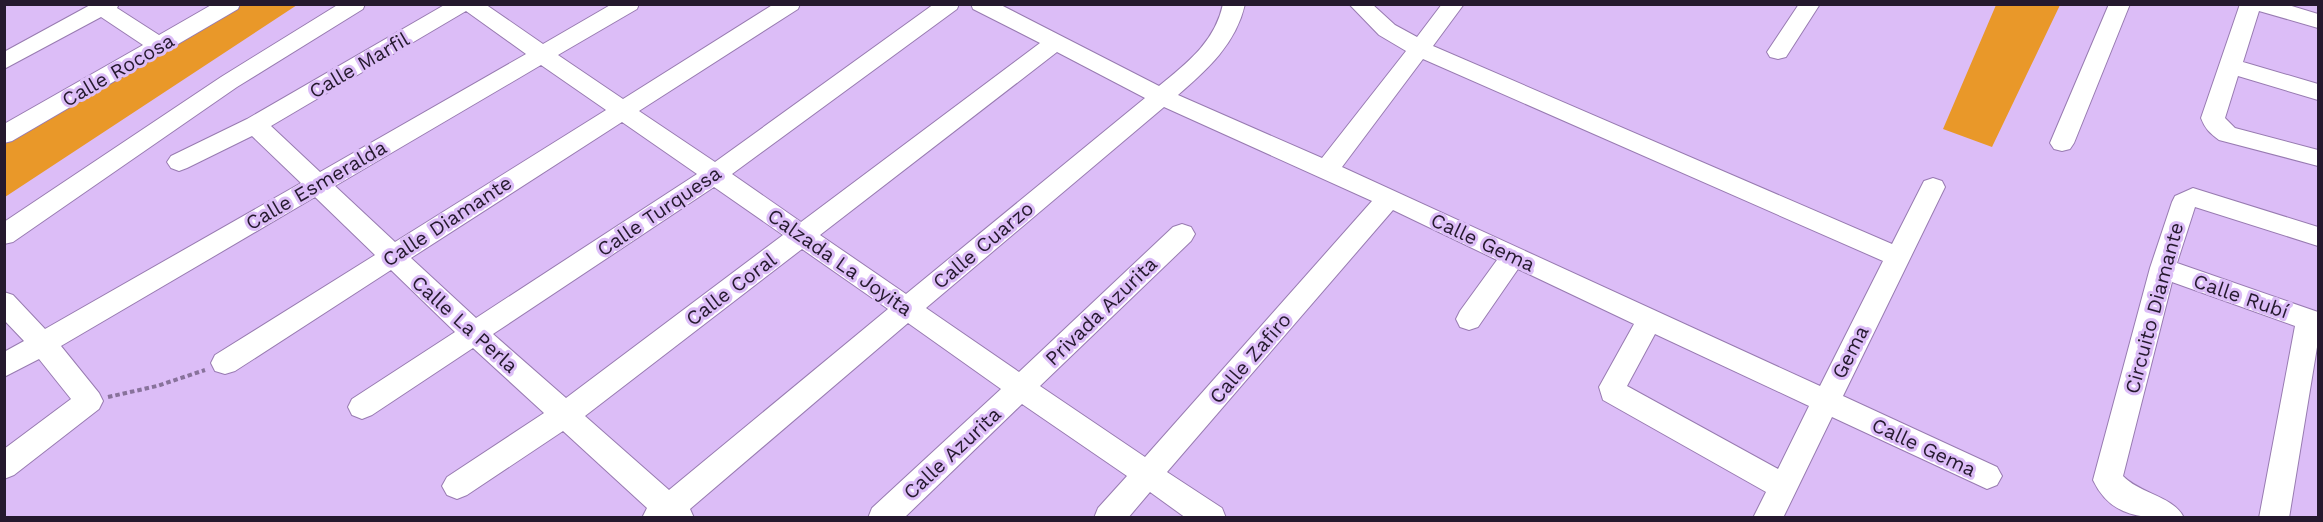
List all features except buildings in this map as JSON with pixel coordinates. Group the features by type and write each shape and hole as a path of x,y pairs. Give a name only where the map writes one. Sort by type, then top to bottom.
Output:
{"street":[{"name":"Calle Rocosa","path":"4,135 230,4"},
{"path":"4,235 229,82 355,4"},
{"name":"Calle Marfil","path":"179,162 255,125 463,4"},
{"name":"Calzada La Joyita","path":"470,4 801,236 1211,518"},
{"name":"Calle Esmeralda","path":"4,366 629,4"},
{"name":"Calle Diamante","path":"225,363 790,4"},
{"name":"Calle Turquesa","path":"362,407 714,175 949,4"},
{"name":"Calle Gema","path":"981,4 1160,96 1389,198 1987,476"},
{"name":"Calle Cuarzo","path":"668,514 907,309 1202,63 1218,45 1227,28 1234,4"},
{"path":"1359,4 1387,30 1420,49 1898,257"},
{"path":"1326,170 1454,4"},
{"path":"1778,52 1810,4"},
{"path":"2062,143 2120,4"},
{"path":"2251,4 2213,118 2216,126 2227,134 2319,158"},
{"path":"2259,4 2319,21"},
{"path":"4,62 106,6 160,46"},
{"name":"Calle Coral","path":"457,486 566,414 1056,42"},
{"path":"2231,66 2319,92"},
{"name":"Calle La Perla","path":"255,125 392,257 566,414 668,514"},
{"name":"Gema","path":"1768,518 1933,187"},
{"name":"Circuito Diamante","path":"2169,518 2121,494 2108,480 2163,268 2184,202 2193,197 2319,236"},
{"name":"Calle Zafiro","path":"1110,518 1389,198"},
{"name":"Privada Azurita","path":"1021,388 1182,234"},
{"path":"1469,319 1514,256"},
{"name":"Calle Rubí","path":"2163,268 2314,321"},
{"path":"4,302 43,344 89,401 4,466"},
{"path":"1650,319 1613,387 1613,392 1783,487"},
{"path":"2274,518 2314,321"},
{"name":"Calle Azurita","path":"883,518 1021,388"}],"path":[{"path":"89,401 157,386 225,363"}],"shaded area":[{"path":"236,5 297,5 5,197 4,137"},
{"path":"1996,5 2060,5 1992,147 1943,129"}]}
